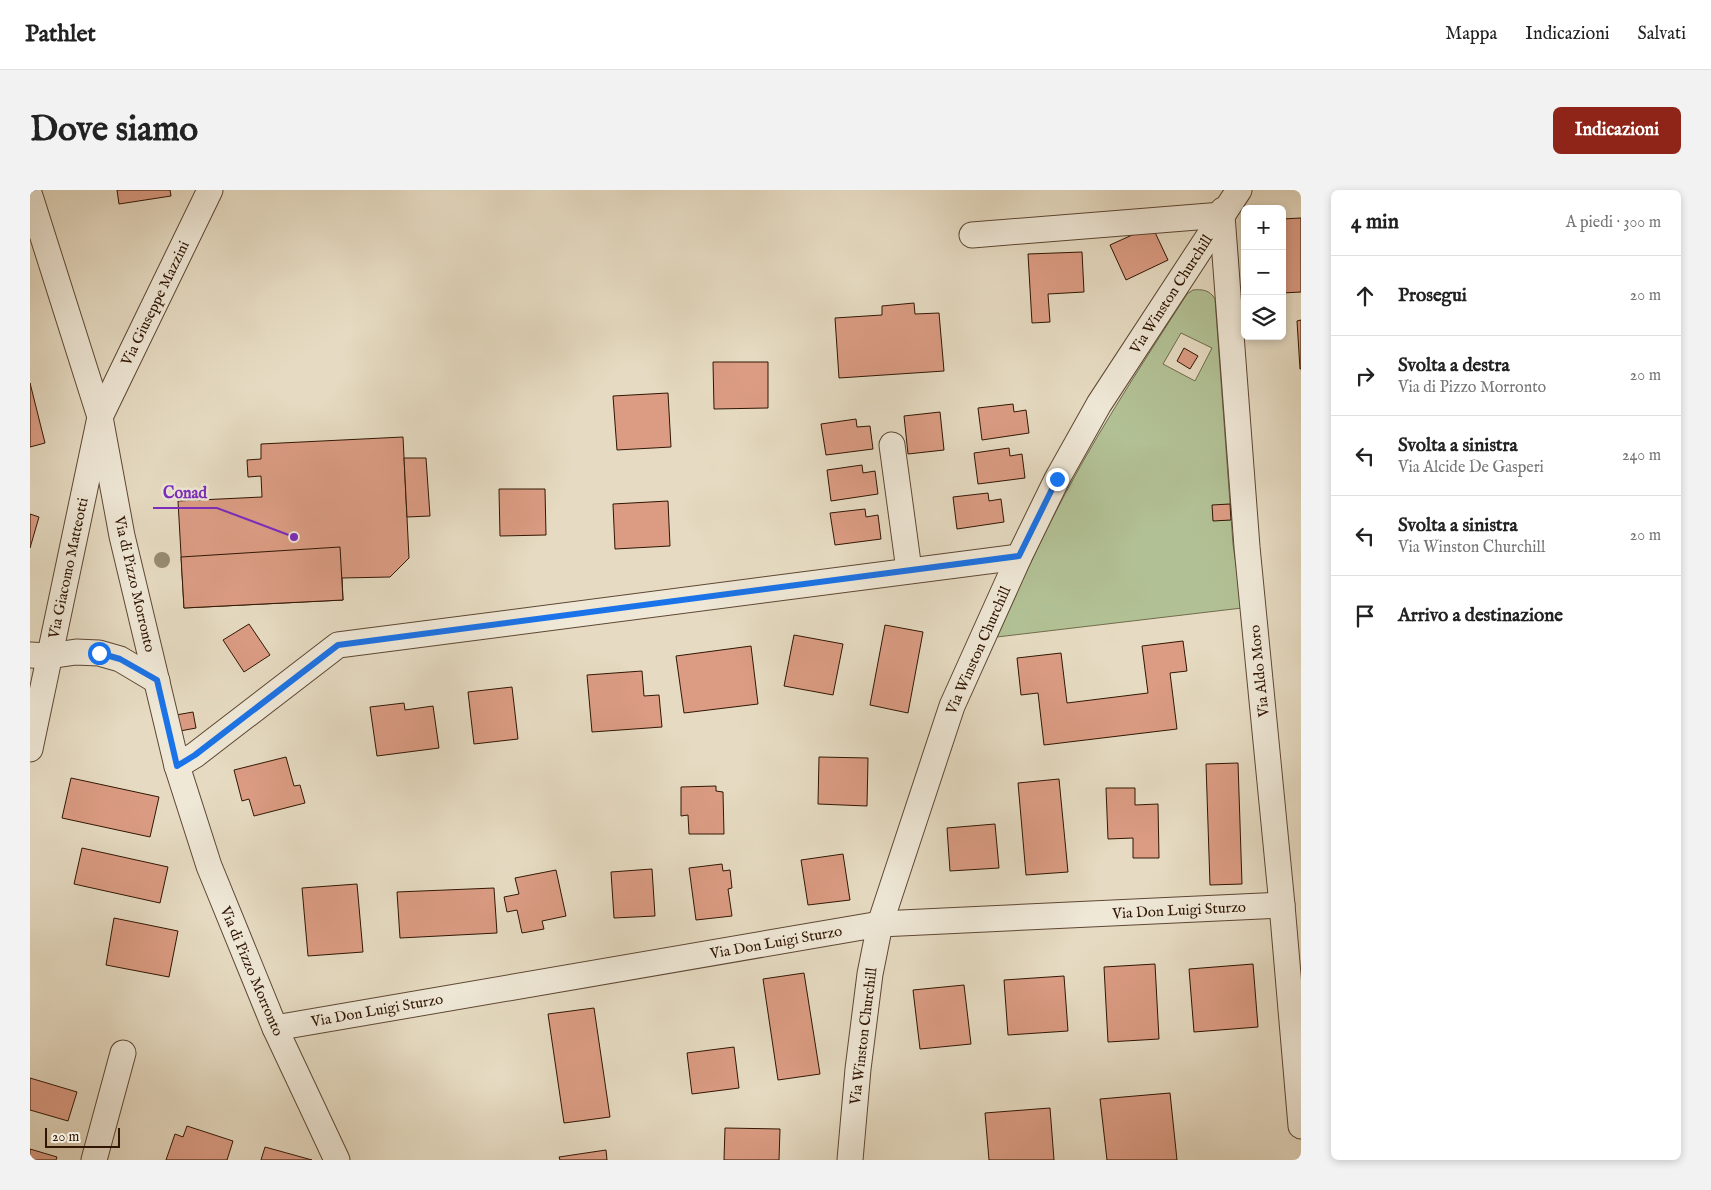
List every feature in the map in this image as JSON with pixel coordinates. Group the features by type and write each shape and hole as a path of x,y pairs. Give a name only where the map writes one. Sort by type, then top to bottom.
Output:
{"street":[{"name":"Via Giuseppe Mazzini","path":"100,416 210,190"},
{"path":"972,234 1222,215 1228,190"},
{"name":"Via Winston Churchill","path":"850,1160 858,1069 870,974 880,924 952,706 1019,556 1057,479 1099,404 1239,190"},
{"name":"Via di Pizzo Morronto","path":"30,196 100,416 122,536 177,766 209,866 275,1028 337,1160"},
{"name":"Via Aldo Moro","path":"1222,215 1247,547 1282,904 1301,1126"},
{"name":"Via Giacomo Matteotti","path":"30,749 40,655 100,416"},
{"path":"892,445 909,570"},
{"path":"177,766 195,755 338,645 1019,556"},
{"path":"40,655 76,652 99,653 120,659 157,680"},
{"name":"Via Don Luigi Sturzo","path":"275,1028 880,924 1282,904"},
{"path":"94,1160 123,1053"}],"green space":[{"path":"1193,290 1203,290 1211,294 1215,299 1233,544 1242,608 997,637 1065,493 1187,294","holes":["1181,333 1212,348 1195,381 1163,364"]}],"building":[{"path":"117,190 170,190 171,196 119,204"},
{"path":"1301,218 1301,292 1286,293 1286,219"},
{"path":"1152,226 1168,260 1126,280 1110,245"},
{"path":"1082,252 1084,292 1048,294 1050,322 1032,323 1028,254"},
{"path":"914,303 915,314 939,313 944,371 839,378 835,318 882,315 882,306"},
{"path":"1301,320 1301,369 1300,369 1297,321"},
{"path":"1184,348 1198,356 1190,369 1177,361"},
{"path":"713,362 768,362 768,408 714,409"},
{"path":"30,383 45,443 30,447"},
{"path":"668,393 671,447 617,450 613,396"},
{"path":"1013,404 1014,412 1026,410 1029,433 982,440 978,408"},
{"path":"940,412 944,450 908,454 904,416"},
{"path":"856,419 857,427 870,426 873,449 826,455 821,424"},
{"path":"403,437 409,558 390,577 342,578 343,600 184,608 178,501 262,497 261,476 248,477 247,460 261,459 261,444"},
{"path":"1009,448 1010,456 1022,454 1025,478 978,484 974,453"},
{"path":"404,458 426,458 430,516 407,517"},
{"path":"862,465 863,473 875,471 878,494 831,501 827,470"},
{"path":"499,489 545,489 546,535 500,536"},
{"path":"988,493 989,501 1001,499 1004,522 957,529 953,497"},
{"path":"668,501 670,546 615,549 613,504"},
{"path":"1230,504 1231,520 1213,521 1212,505"},
{"path":"865,509 866,517 878,515 881,539 835,545 830,513"},
{"path":"30,514 39,517 30,548"},
{"path":"340,547 343,600 184,608 181,557"},
{"path":"249,624 270,655 244,672 223,640"},
{"path":"885,625 923,632 908,713 870,705"},
{"path":"794,635 843,644 833,695 784,686"},
{"path":"1183,641 1187,671 1170,673 1177,729 1044,745 1038,693 1021,695 1017,658 1061,653 1067,703 1148,693 1142,646"},
{"path":"751,646 758,704 684,713 676,656"},
{"path":"642,671 644,696 659,695 662,727 592,732 587,675"},
{"path":"512,687 518,739 474,744 468,692"},
{"path":"404,703 405,710 433,706 439,748 377,756 370,707"},
{"path":"193,712 196,728 180,731 176,715"},
{"path":"286,757 294,786 300,785 305,803 254,816 249,799 242,801 234,770"},
{"path":"819,757 868,758 867,806 818,804"},
{"path":"1238,763 1242,884 1210,885 1206,764"},
{"path":"71,778 159,797 150,837 62,818"},
{"path":"1059,779 1068,872 1026,875 1018,783"},
{"path":"716,786 716,791 723,792 724,834 689,834 688,815 681,816 681,787"},
{"path":"1106,788 1135,788 1135,805 1158,804 1159,858 1133,858 1133,838 1108,839"},
{"path":"995,824 999,868 950,871 947,828"},
{"path":"82,848 168,867 160,903 74,884"},
{"path":"843,854 850,900 808,905 801,860"},
{"path":"722,864 723,871 730,870 732,888 728,889 732,916 696,920 689,868"},
{"path":"652,869 655,916 614,918 611,872"},
{"path":"556,870 566,916 542,921 544,929 522,933 517,910 507,912 504,897 519,894 515,878"},
{"path":"357,884 363,952 308,956 302,888"},
{"path":"494,888 497,933 400,938 397,892"},
{"path":"114,918 178,931 169,977 106,965"},
{"path":"1155,964 1159,1039 1108,1042 1104,967"},
{"path":"1253,964 1258,1027 1194,1032 1189,969"},
{"path":"804,973 820,1074 778,1080 763,979"},
{"path":"1064,976 1068,1031 1008,1035 1004,980"},
{"path":"964,985 971,1044 920,1049 913,990"},
{"path":"594,1008 610,1117 564,1123 548,1014"},
{"path":"734,1047 739,1088 692,1094 687,1053"},
{"path":"30,1078 77,1092 68,1121 30,1110"},
{"path":"1170,1093 1177,1160 1107,1160 1100,1099"},
{"path":"1050,1108 1054,1160 989,1160 985,1113"},
{"path":"187,1126 233,1141 227,1160 166,1160 175,1134 183,1137"},
{"path":"725,1128 780,1129 779,1160 724,1160"},
{"path":"265,1147 312,1160 261,1160"},
{"path":"30,1149 57,1157 56,1160 30,1160"},
{"path":"606,1150 607,1160 560,1160 559,1157"}],"place":[{"name":"Conad","path":"294,537"}],"route":[{"path":"99,653 120,659 157,680 177,766 195,755 338,645 1019,556 1057,479"}]}
